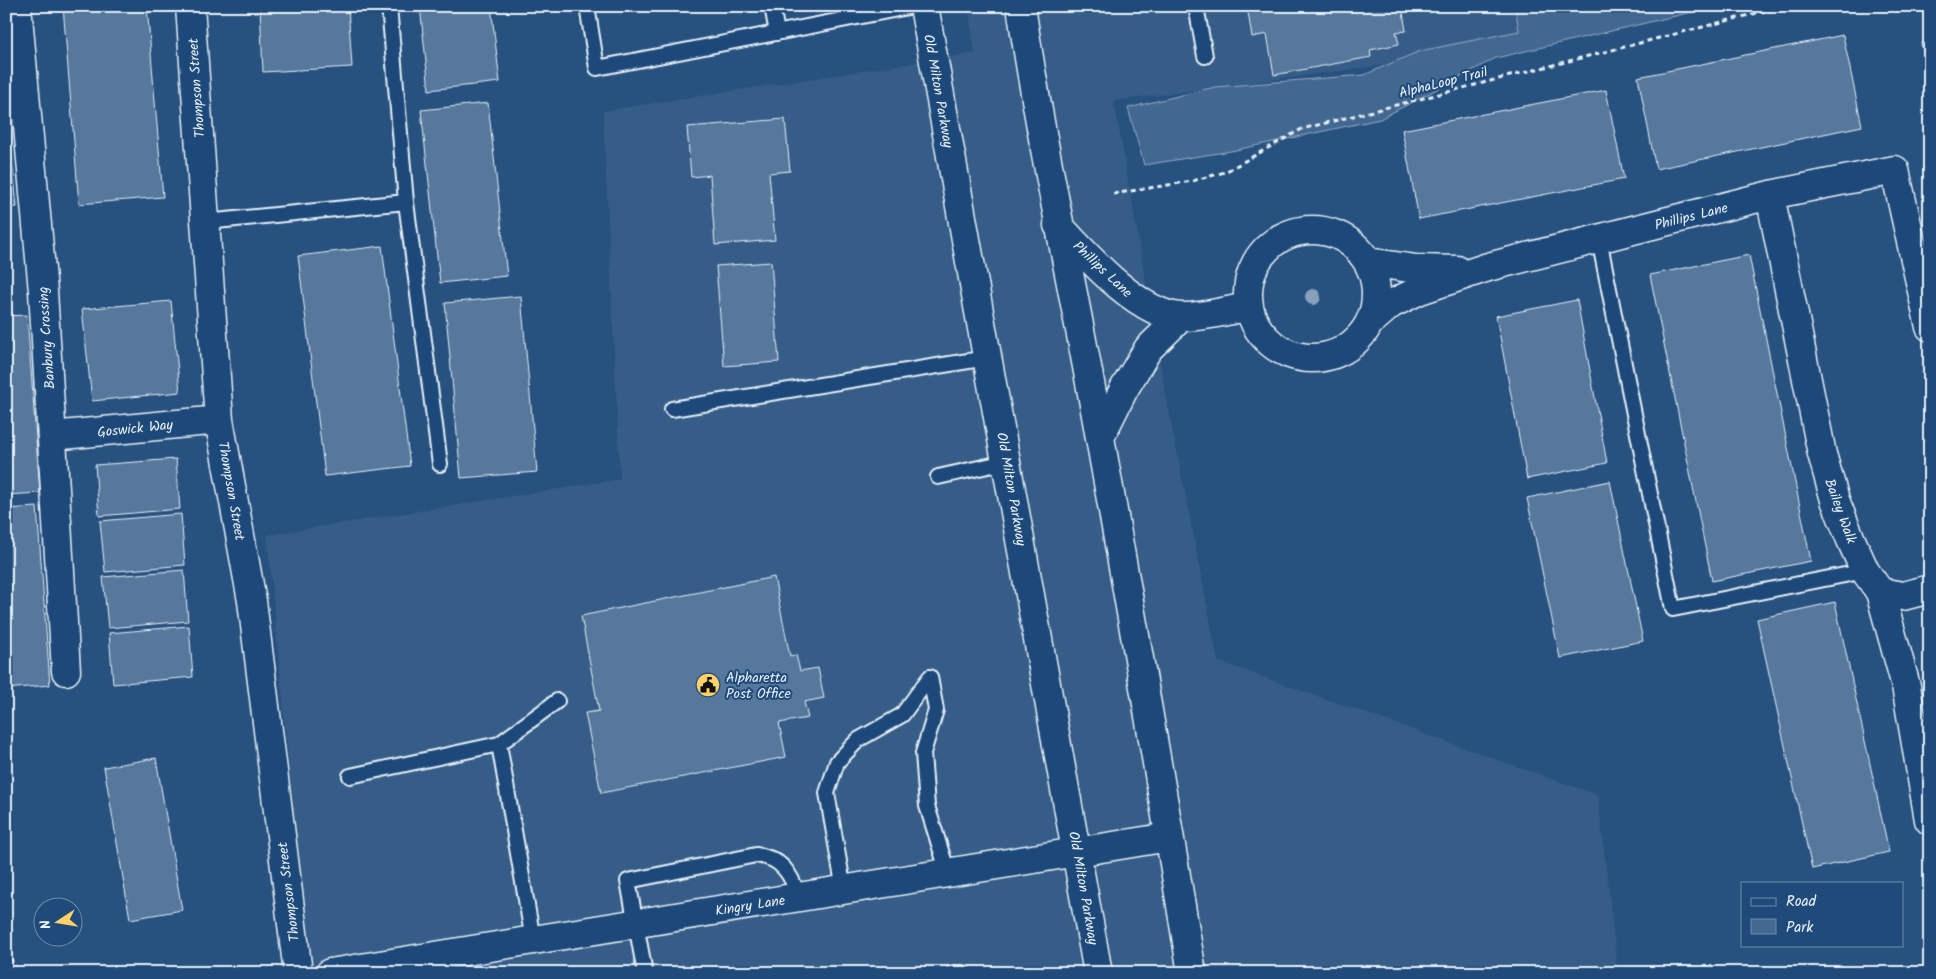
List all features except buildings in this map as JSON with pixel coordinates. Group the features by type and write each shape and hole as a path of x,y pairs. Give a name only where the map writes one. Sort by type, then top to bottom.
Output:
{"main road":[{"name":"Banbury Crossing","path":"17,6 43,291 66,670"},
{"name":"Thompson Street","path":"190,6 219,420 252,600 298,973"},
{"name":"Old Milton Parkway","path":"924,6 1078,852 1098,973"},
{"path":"1021,6 1033,89 1100,437 1192,973"},
{"name":"Phillips Lane","path":"1370,322 1391,304 1420,290 1488,267 1770,195 1895,170 1930,328"},
{"name":"Bailey Walk","path":"1770,195 1822,454 1835,500 1873,582 1906,686 1929,820"},
{"name":"Phillips Lane","path":"1058,225 1097,267 1138,300 1160,312 1181,317 1249,307"},
{"path":"1319,230 1338,235 1355,246 1368,262 1376,292 1375,307 1370,322 1359,338 1343,351 1324,358 1304,358 1284,353 1268,342 1256,325 1249,307 1248,286 1254,267 1264,250 1280,238 1299,231 1319,230"},
{"name":"Phillips Lane","path":"1368,262 1423,270 1488,267"},
{"path":"1100,437 1124,389 1148,348 1181,317"},
{"name":"Goswick Way","path":"52,436 219,420"},
{"path":"1873,582 1903,596 1930,589"},
{"name":"Kingry Lane","path":"330,973 1169,837"}],"lane":[{"path":"389,6 406,202 440,464"},
{"path":"586,6 597,68 913,6"},
{"path":"772,6 777,33"},
{"path":"1196,6 1205,56"},
{"path":"206,222 406,202"},
{"path":"1599,239 1673,609 1873,582"},
{"path":"672,409 987,358"},
{"path":"938,477 1006,462"},
{"path":"844,890 827,793 837,762 858,740 902,715 930,676 936,710 923,753 927,806 948,873"},
{"path":"350,776 499,744 557,701"},
{"path":"499,744 533,940"},
{"path":"644,973 628,881 756,855 769,856 780,863 792,877 799,897"},
{"path":"953,973 963,973"}],"path":[{"name":"AlphaLoop Trail","path":"1113,194 1192,181 1226,172 1302,129 1786,6"},
{"path":"6,950 18,973"}],"shaded area":[{"path":"968,6 1523,6 1528,46 1114,101 1164,385 1218,661 1598,795 1618,973 463,973 456,937 308,966 267,535 620,479 603,111 975,53"}],"green space":[{"path":"1515,6 1718,6 1496,58 1380,119 1231,151 1144,165 1128,108 1215,87 1364,75 1420,51 1519,31"}],"place":[{"name":"Alpharetta Post Office","path":"708,685"}]}
